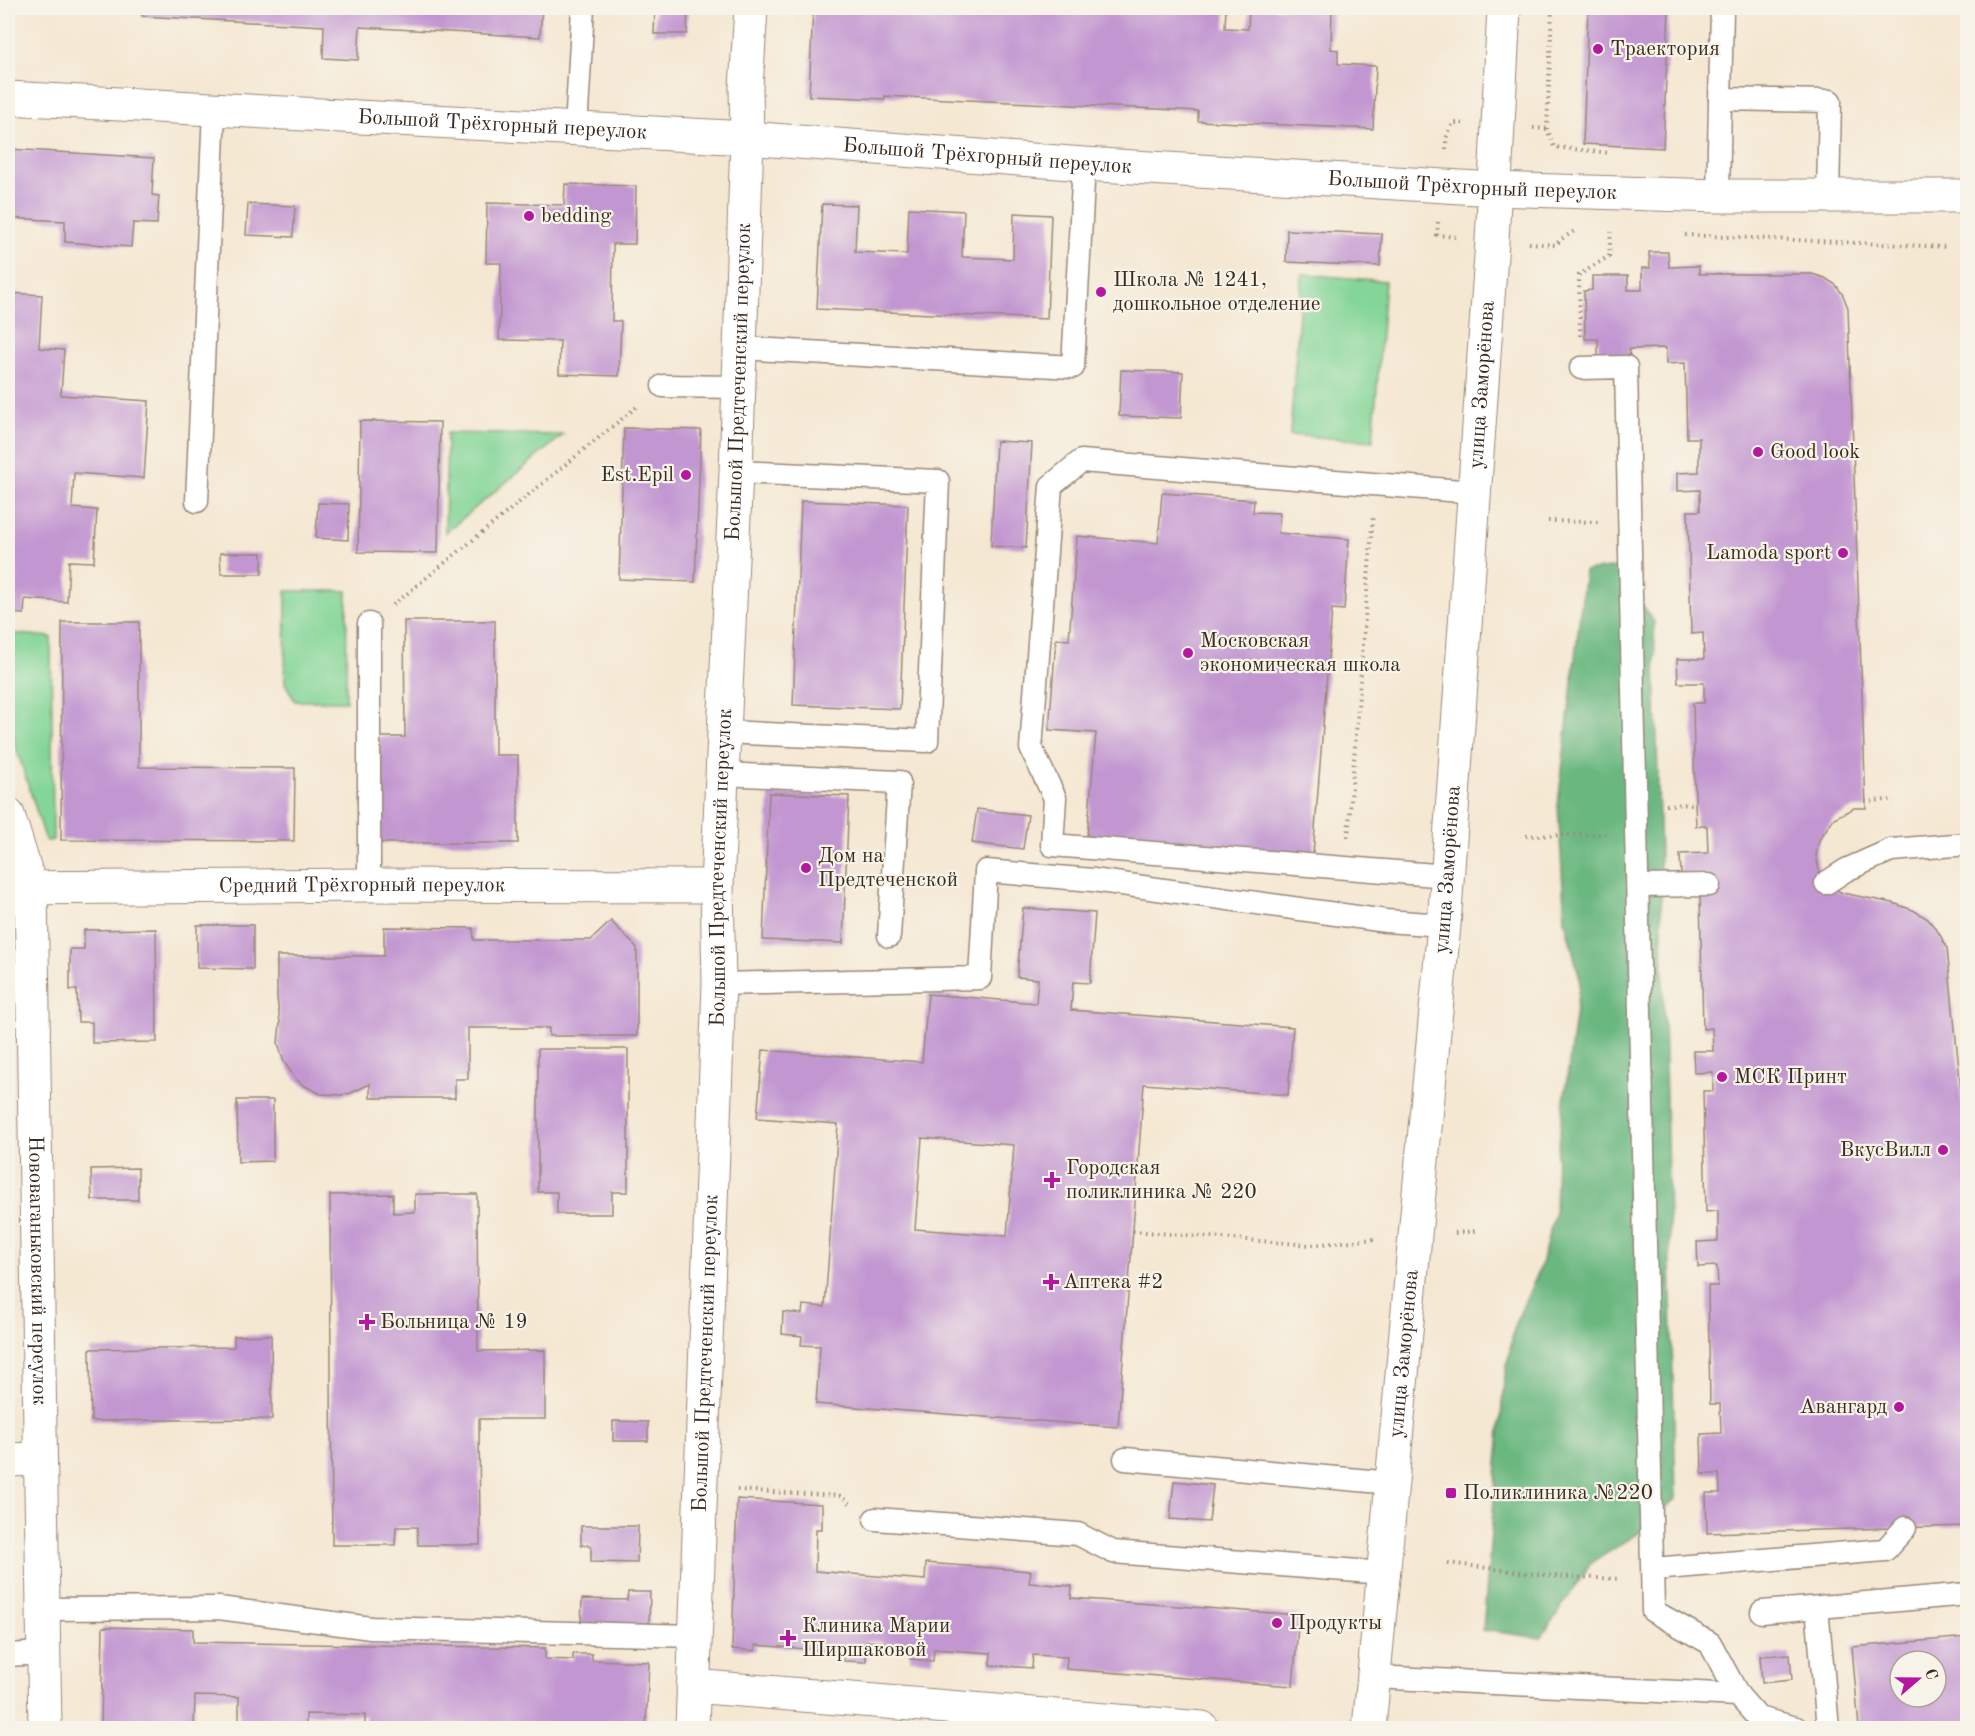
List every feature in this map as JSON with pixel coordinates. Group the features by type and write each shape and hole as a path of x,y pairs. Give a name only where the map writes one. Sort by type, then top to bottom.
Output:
{"street":[{"name":"Большой Предтеченский переулок","path":"692,1728 719,984 717,886 736,472 747,138 746,88 751,8"},
{"name":"улица Заморёнова","path":"1369,1728 1448,876 1504,8"},
{"name":"Большой Трёхгорный переулок","path":"8,98 747,138 1084,164 1494,189 1718,196 1968,196"},
{"name":"Нововаганьковский переулок","path":"8,815 19,889 40,1459 45,1728"},
{"name":"Средний Трёхгорный переулок","path":"19,889 369,885 717,886"},
{"path":"8,1460 40,1459"},
{"path":"693,1686 1005,1720 1202,1728"}],"lane":[{"path":"576,129 583,8"},
{"path":"1718,196 1722,8"},
{"path":"1720,99 1830,101 1828,196"},
{"path":"196,501 214,110"},
{"path":"739,348 1074,367 1084,164"},
{"path":"1581,368 1626,367 1653,1611 1710,1643 1738,1695 1758,1718 1796,1728"},
{"path":"663,386 738,387"},
{"path":"1448,876 1052,845 1055,798 1031,748 1051,486 1081,461 1474,492"},
{"path":"723,732 927,741 938,481 736,472"},
{"path":"369,624 369,885"},
{"path":"722,774 899,782 889,936"},
{"path":"1827,883 1846,870 1892,850 1968,844"},
{"path":"719,984 980,978 986,871 1093,880 1386,921 1444,925"},
{"path":"1638,886 1709,885"},
{"path":"1125,1459 1392,1483"},
{"path":"875,1518 1078,1534 1113,1552 1384,1573"},
{"path":"1653,1569 1885,1550 1905,1528"},
{"path":"1762,1612 1968,1594"},
{"path":"44,1609 219,1608 371,1628 696,1636"},
{"path":"1817,1608 1828,1728"},
{"path":"8,1655 43,1653"},
{"path":"1374,1677 1738,1695"}],"path":[{"path":"1547,129 1552,8"},
{"path":"1600,231 1623,232"},
{"path":"1581,368 1579,275 1610,256 1611,232"},
{"path":"1681,235 1947,247"},
{"path":"369,624 663,386"},
{"path":"1345,867 1375,484"},
{"path":"1548,521 1599,522"},
{"path":"1865,801 1890,800"},
{"path":"1526,836 1594,834"},
{"path":"1455,1233 1478,1231"},
{"path":"1133,1232 1311,1245 1375,1239"},
{"path":"730,1490 840,1496 875,1518"},
{"path":"1448,1563 1551,1576 1607,1579"}],"green space":[{"path":"1302,274 1385,281 1373,441 1290,435"},
{"path":"447,433 563,435 445,533"},
{"path":"1617,567 1654,622 1676,1498 1647,1528 1591,1563 1541,1638 1483,1630 1504,1381 1515,1324 1540,1268 1555,1212 1557,1154 1580,979 1565,921 1558,805 1585,571"},
{"path":"286,591 347,591 346,701 295,701 285,683"},
{"path":"8,633 51,637 53,840 46,841 8,722"}],"building":[{"path":"142,8 542,8 540,37 360,27 358,60 323,58 324,26 142,16"},
{"path":"655,8 688,8 687,34 654,34"},
{"path":"813,8 1226,8 1225,28 1248,29 1249,8 1332,8 1331,49 1338,50 1338,64 1376,66 1373,129 1198,121 1198,111 885,96 885,99 809,96"},
{"path":"1588,8 1669,8 1663,148 1583,144"},
{"path":"8,149 154,158 152,195 159,196 157,224 133,223 131,247 65,242 65,221 8,218"},
{"path":"565,184 636,186 635,244 613,244 612,321 621,321 619,376 559,374 560,341 499,340 501,263 486,263 487,203 564,205"},
{"path":"248,204 295,206 293,237 246,235"},
{"path":"822,204 857,205 855,252 907,254 909,208 964,211 962,257 1013,259 1014,213 1051,215 1047,319 817,309"},
{"path":"1287,230 1382,234 1380,266 1286,262"},
{"path":"1649,252 1668,252 1669,267 1699,266 1699,274 1812,274 1836,285 1848,308 1866,808 1854,808 1834,818 1819,840 1816,855 1819,870 1827,884 1842,893 1893,903 1913,910 1928,919 1947,948 1968,1161 1968,1526 1707,1533 1706,1493 1720,1493 1719,1474 1702,1474 1701,1434 1721,1433 1720,1404 1710,1404 1708,1286 1718,1286 1717,1266 1698,1267 1697,1242 1718,1241 1718,1211 1706,1212 1703,1091 1713,1091 1713,1072 1694,1073 1693,1051 1713,1051 1712,1028 1703,1029 1700,895 1709,895 1708,874 1681,874 1680,854 1708,853 1707,826 1696,826 1695,804 1693,703 1704,703 1704,683 1678,683 1677,659 1704,659 1703,633 1691,634 1688,511 1700,511 1700,490 1677,491 1677,473 1699,472 1699,438 1687,438 1685,363 1666,364 1666,348 1629,349 1630,358 1598,359 1598,339 1585,339 1584,291 1592,290 1592,276 1628,276 1628,290 1642,290 1642,268 1650,268"},
{"path":"8,293 42,295 39,348 64,350 61,395 149,401 144,478 74,473 72,508 97,510 94,562 69,561 67,602 25,599 24,614 8,613"},
{"path":"1121,370 1183,372 1181,418 1119,416"},
{"path":"360,421 440,422 438,553 358,552"},
{"path":"624,428 701,430 695,582 619,579"},
{"path":"996,441 1032,443 1026,548 991,546"},
{"path":"1162,493 1254,500 1253,512 1280,513 1278,533 1349,539 1344,610 1332,609 1313,855 1087,837 1096,733 1049,730 1056,639 1069,640 1077,536 1158,543"},
{"path":"801,501 908,505 900,709 793,705"},
{"path":"318,503 349,504 348,540 316,538"},
{"path":"220,553 262,553 262,574 221,574"},
{"path":"404,621 495,621 495,755 518,755 518,843 378,843 378,737 405,737"},
{"path":"62,622 139,622 139,767 295,768 294,841 61,840"},
{"name":"Дом на Предтеченской","path":"769,793 849,796 843,943 763,940"},
{"path":"977,809 1028,815 1023,849 972,843"},
{"path":"1023,908 1095,913 1090,983 1073,982 1071,1010 1293,1027 1288,1095 1144,1084 1118,1427 816,1404 820,1346 801,1345 802,1336 782,1334 783,1312 802,1314 803,1305 825,1307 838,1124 757,1118 763,1050 922,1062 928,994 1036,1003 1038,979 1017,977","holes":["922,1138 1014,1145 1007,1236 915,1229"]},
{"path":"611,921 637,948 637,1036 549,1036 549,1028 468,1028 468,1079 455,1079 455,1098 370,1098 370,1084 351,1093 321,1094 303,1085 284,1062 278,1043 280,1023 277,998 277,956 384,956 384,927 473,928 474,940 591,940"},
{"path":"197,925 253,925 253,969 197,968"},
{"path":"156,929 157,1042 92,1043 92,1022 78,1022 77,990 70,990 70,949 84,949 84,930"},
{"path":"538,1049 628,1049 628,1192 612,1192 612,1214 557,1214 557,1192 538,1192"},
{"path":"237,1100 273,1100 273,1161 238,1162"},
{"path":"138,1168 138,1200 92,1200 91,1169"},
{"path":"393,1194 393,1213 415,1212 415,1194 477,1194 478,1351 545,1350 545,1419 479,1419 480,1545 418,1545 417,1527 396,1527 395,1545 332,1545 330,1195"},
{"path":"271,1335 272,1419 91,1421 90,1349 234,1347 234,1336"},
{"path":"613,1421 648,1422 648,1441 613,1441"},
{"path":"1174,1481 1213,1485 1209,1522 1170,1519"},
{"path":"737,1499 822,1504 822,1529 816,1529 815,1571 925,1580 926,1563 1031,1571 1029,1583 1072,1586 1071,1598 1299,1615 1293,1686 1066,1669 1067,1657 1033,1655 1032,1668 990,1665 991,1653 934,1649 933,1661 910,1659 910,1648 884,1646 884,1642 867,1641 866,1662 844,1661 844,1652 755,1645 755,1651 732,1649"},
{"path":"581,1526 638,1526 637,1563 591,1562 591,1545 581,1545"},
{"path":"628,1592 650,1592 649,1628 581,1627 582,1599 627,1600"},
{"path":"103,1627 193,1629 193,1642 545,1648 545,1659 573,1660 573,1654 592,1654 592,1660 649,1662 646,1728 365,1728 365,1715 306,1714 306,1724 239,1723 239,1697 195,1696 194,1728 101,1728"},
{"path":"1968,1637 1968,1728 1859,1728 1852,1647"},
{"path":"1790,1654 1792,1680 1762,1683 1760,1656"}],"place":[{"name":"Траектория","path":"1598,49"},
{"name":"bedding","path":"529,216"},
{"name":"Школа № 1241, дошкольное отделение","path":"1101,292"},
{"name":"Good look","path":"1758,452"},
{"name":"Est.Epil","path":"686,475"},
{"name":"Lamoda sport","path":"1843,553"},
{"name":"Московская экономическая школа","path":"1188,653"},
{"name":"Дом на Предтеченской","path":"806,868"},
{"name":"МСК Принт","path":"1722,1077"},
{"name":"ВкусВилл","path":"1943,1150"},
{"name":"Городская поликлиника № 220","path":"1052,1180"},
{"name":"Аптека #2","path":"1051,1282"},
{"name":"Больница № 19","path":"367,1322"},
{"name":"Авангард","path":"1899,1407"},
{"name":"Поликлиника №220","path":"1451,1493"},
{"name":"Продукты","path":"1277,1623"},
{"name":"Клиника Марии Ширшаковой","path":"788,1638"}]}
